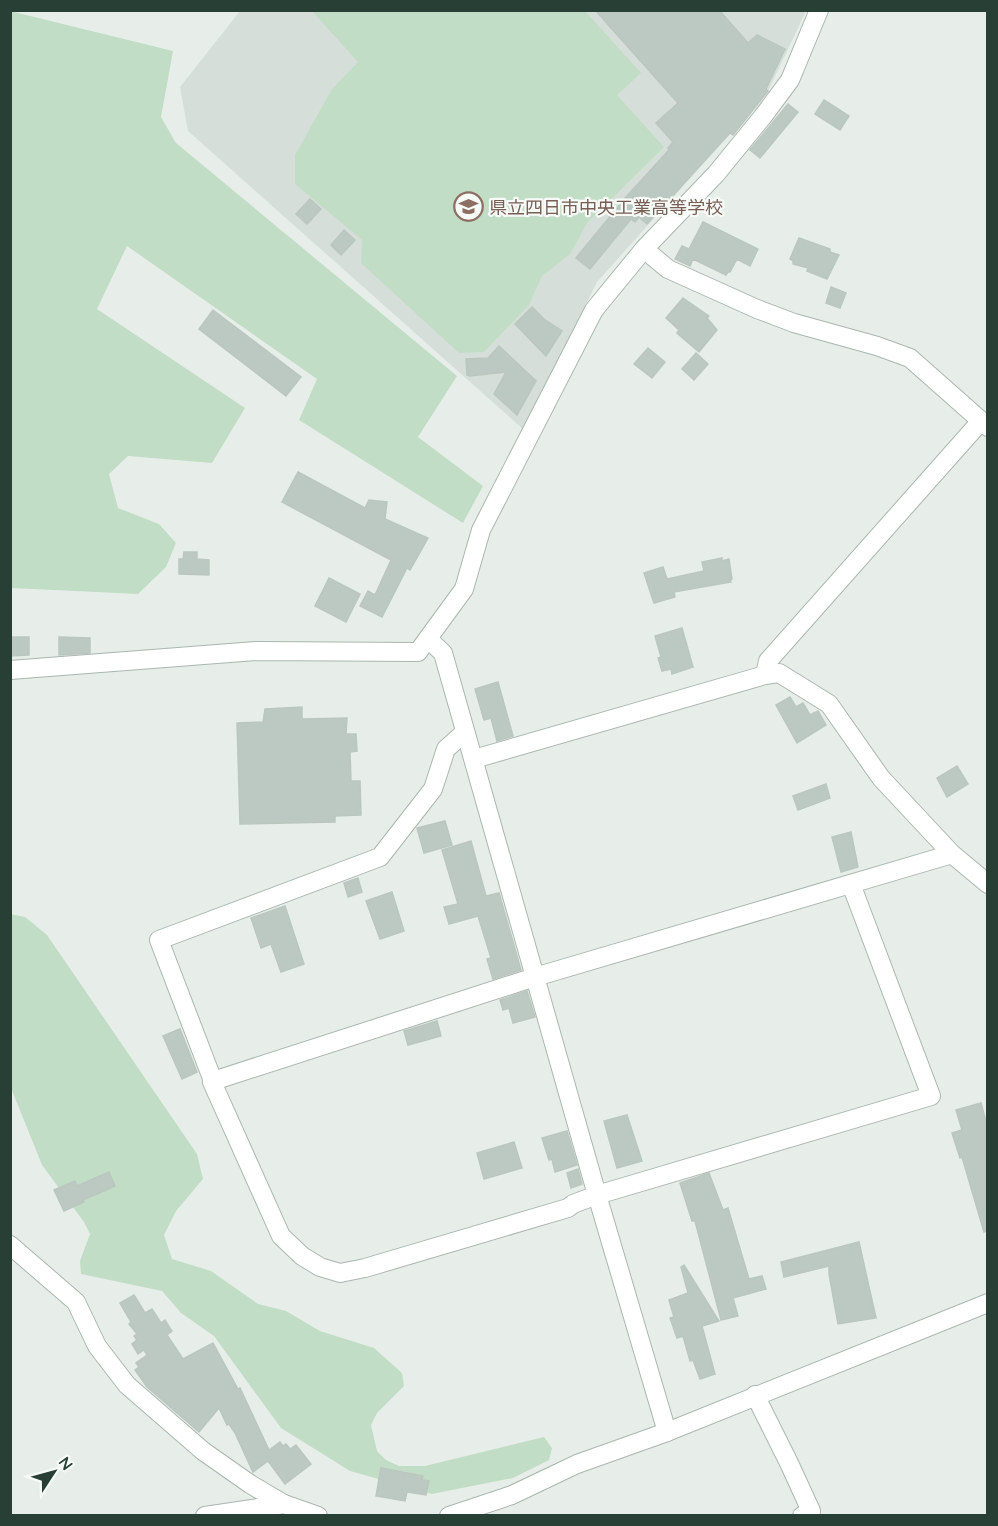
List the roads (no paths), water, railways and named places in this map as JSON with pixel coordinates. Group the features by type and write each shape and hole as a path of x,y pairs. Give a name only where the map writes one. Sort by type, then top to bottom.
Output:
{"street":[{"path":"10,670 256,651 418,652 465,589 481,530 594,310 644,249 716,174 790,80 819,10"},
{"path":"644,249 668,269 757,309 794,323 877,346 910,358 984,424 768,661 765,675"},
{"path":"428,639 442,653 474,759 597,1195 667,1432"},
{"path":"474,759 765,675 779,673 829,704 881,778 952,854 987,884"},
{"path":"465,732 446,749 433,789 380,858 159,940 212,1082 281,1236 302,1256 320,1267 340,1273 365,1268 568,1208 597,1195 931,1096 850,884"},
{"path":"213,1081 535,977 952,854"},
{"path":"10,1245 76,1302 97,1346 127,1384 203,1451 250,1484 284,1504 318,1515"},
{"path":"449,1515 512,1495 577,1464 667,1432 987,1303"},
{"path":"755,1395 810,1511 802,1515"},
{"path":"205,1515 284,1504"}],"place":[{"name":"県立四日市中央工業高等学校","path":"468,207"}]}
